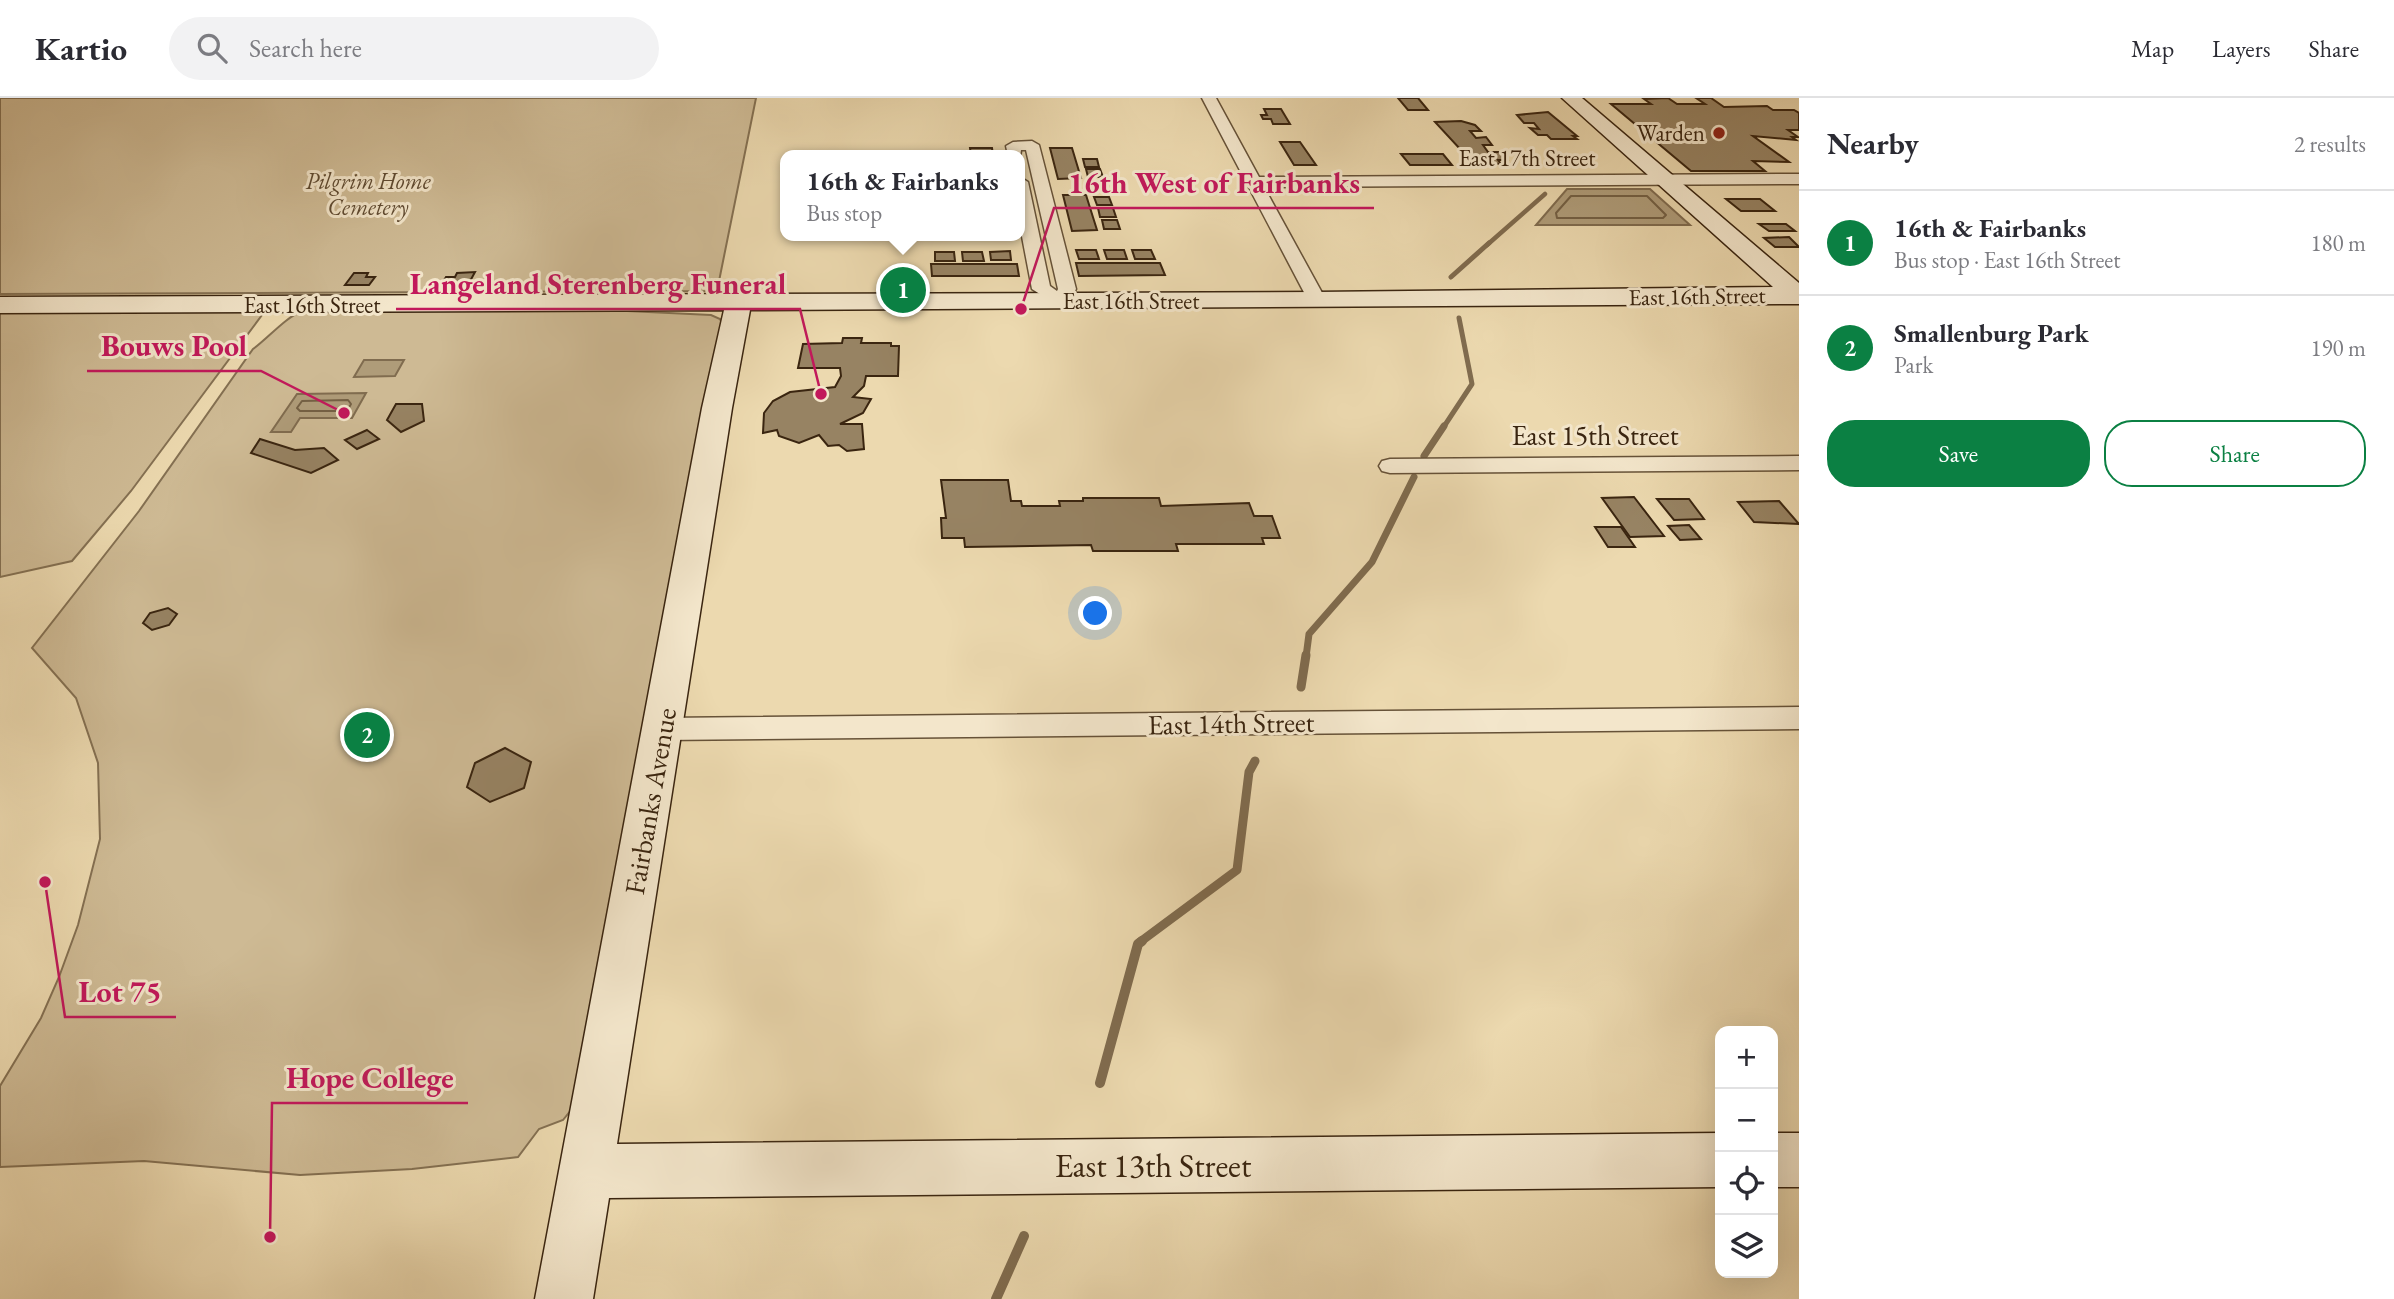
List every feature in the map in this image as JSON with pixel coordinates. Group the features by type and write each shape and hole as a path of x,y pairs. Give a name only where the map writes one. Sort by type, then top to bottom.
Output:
{"street":[{"path":"1209,98 1317,300"},
{"path":"1571,98 1798,295"},
{"path":"1014,150 1013,146 1032,145 1067,289 1060,301 1041,289 1025,207"},
{"name":"East 17th Street","path":"1255,182 1799,180"},
{"name":"East 16th Street","path":"0,305 1317,300 1798,295"},
{"name":"Fairbanks Avenue","path":"564,1299 717,408 738,303"},
{"name":"East 15th Street","path":"1390,466 1799,463"},
{"name":"East 14th Street","path":"663,729 1799,718"},
{"name":"East 13th Street","path":"586,1171 1715,1160"},
{"path":"1778,1160 1799,1160"}],"green space":[{"name":"Pilgrim Home Cemetery","path":"0,98 756,98 717,291 0,294"},
{"path":"585,309 711,315 720,319 722,324 575,1105 563,1120 539,1129 518,1157 412,1169 300,1175 144,1161 0,1167 0,1086 41,1018 59,977 78,925 100,839 98,763 76,698 32,648 139,511 253,349 295,314"},
{"path":"265,311 131,491 72,561 0,577 0,312"}],"water":[{"path":"1567,189 1650,189 1690,225 1536,225"},
{"path":"364,360 404,360 395,376 354,377"},
{"path":"366,393 352,418 300,418 291,432 271,432 297,394"}],"building":[{"path":"1398,98 1418,98 1428,110 1408,110"},
{"name":"Warden","path":"1668,98 1677,104 1705,104 1696,98 1711,98 1724,107 1767,106 1773,110 1794,110 1799,113 1799,130 1788,130 1798,137 1792,137 1796,140 1753,136 1789,162 1753,161 1765,171 1691,171 1611,104 1651,104 1644,99"},
{"path":"1264,109 1281,109 1290,124 1273,124 1271,119 1263,119 1261,115 1267,115"},
{"path":"1548,112 1577,136 1573,136 1577,139 1551,139 1547,135 1538,135 1530,128 1539,129 1534,123 1524,123 1517,115"},
{"path":"1461,121 1475,125 1481,131 1470,131 1476,138 1486,137 1492,145 1483,145 1488,152 1499,152 1507,160 1498,160 1501,164 1473,163 1435,122"},
{"path":"1280,142 1300,142 1316,165 1294,165"},
{"path":"970,148 992,150 970,150"},
{"path":"1050,148 1072,148 1081,178 1058,179"},
{"path":"1401,154 1443,154 1452,165 1410,165"},
{"path":"1083,159 1097,159 1099,167 1085,167"},
{"path":"1086,169 1100,169 1103,177 1088,177"},
{"path":"1063,195 1086,195 1097,230 1072,231"},
{"path":"1094,197 1109,197 1112,205 1097,205"},
{"path":"1726,199 1760,199 1775,211 1741,211"},
{"path":"1098,208 1113,208 1116,217 1100,217"},
{"path":"1102,220 1117,220 1120,229 1104,229"},
{"path":"1759,224 1786,224 1795,231 1769,231"},
{"path":"1789,237 1799,247 1775,247 1764,238"},
{"path":"1076,250 1096,250 1099,259 1079,259"},
{"path":"1104,250 1124,250 1127,259 1107,259"},
{"path":"1132,250 1151,250 1155,259 1135,259"},
{"path":"1010,251 1011,260 991,260 990,252"},
{"path":"935,252 954,252 955,261 935,261"},
{"path":"962,252 982,252 984,261 963,261"},
{"path":"1076,263 1160,263 1165,275 1079,276"},
{"path":"931,264 1017,264 1019,276 932,276"},
{"path":"475,272 468,285 441,285 446,277"},
{"path":"354,273 368,273 366,277 375,277 369,285 345,285"},
{"path":"843,338 862,338 861,343 891,343 891,346 899,346 898,376 866,376 864,386 853,397 871,399 863,413 840,424 862,424 864,449 847,451 839,445 828,446 819,435 799,443 779,436 777,430 763,433 764,413 773,401 790,392 835,387 841,376 840,368 798,368 803,344 842,343"},
{"path":"396,404 422,404 424,421 401,432 387,420"},
{"path":"367,430 379,439 357,449 345,440"},
{"path":"260,439 295,450 324,448 338,460 311,473 251,453"},
{"path":"941,480 1008,480 1011,501 1021,501 1022,506 1060,506 1059,501 1083,501 1083,498 1159,498 1161,506 1249,503 1254,516 1272,516 1280,538 1262,538 1264,544 1176,544 1178,551 1093,551 1091,545 965,547 964,538 942,538 941,518 946,518"},
{"path":"1634,497 1664,536 1630,537 1602,498"},
{"path":"1657,499 1689,499 1704,519 1674,520"},
{"path":"1779,501 1799,524 1754,522 1738,502"},
{"path":"1689,525 1701,539 1680,540 1668,526"},
{"path":"1595,527 1621,527 1635,547 1608,547"},
{"path":"168,608 177,614 169,625 152,630 143,623 150,613"},
{"path":"505,748 531,762 524,788 490,802 467,787 475,763"}],"waterway":[{"path":"1487,245 1545,194"},
{"path":"1451,277 1489,243"},
{"path":"1443,428 1472,384 1459,318"},
{"path":"1424,456 1444,426"},
{"path":"1306,657 1309,634 1372,562 1414,477"},
{"path":"1301,687 1306,655"},
{"path":"1140,942 1237,870 1249,772 1255,761"},
{"path":"1100,1083 1138,944 1142,941"},
{"path":"996,1299 1024,1236"}],"place":[{"name":"Warden","path":"1719,133"},
{"name":"16th & Fairbanks","path":"903,290"},
{"name":"16th West of Fairbanks","path":"1021,309"},
{"name":"Langeland Sterenberg Funeral","path":"821,394"},
{"name":"Bouws Pool","path":"344,413"},
{"name":"Smallenburg Park","path":"367,735"},
{"name":"Lot 75","path":"45,882"},
{"name":"Hope College","path":"270,1237"}]}
